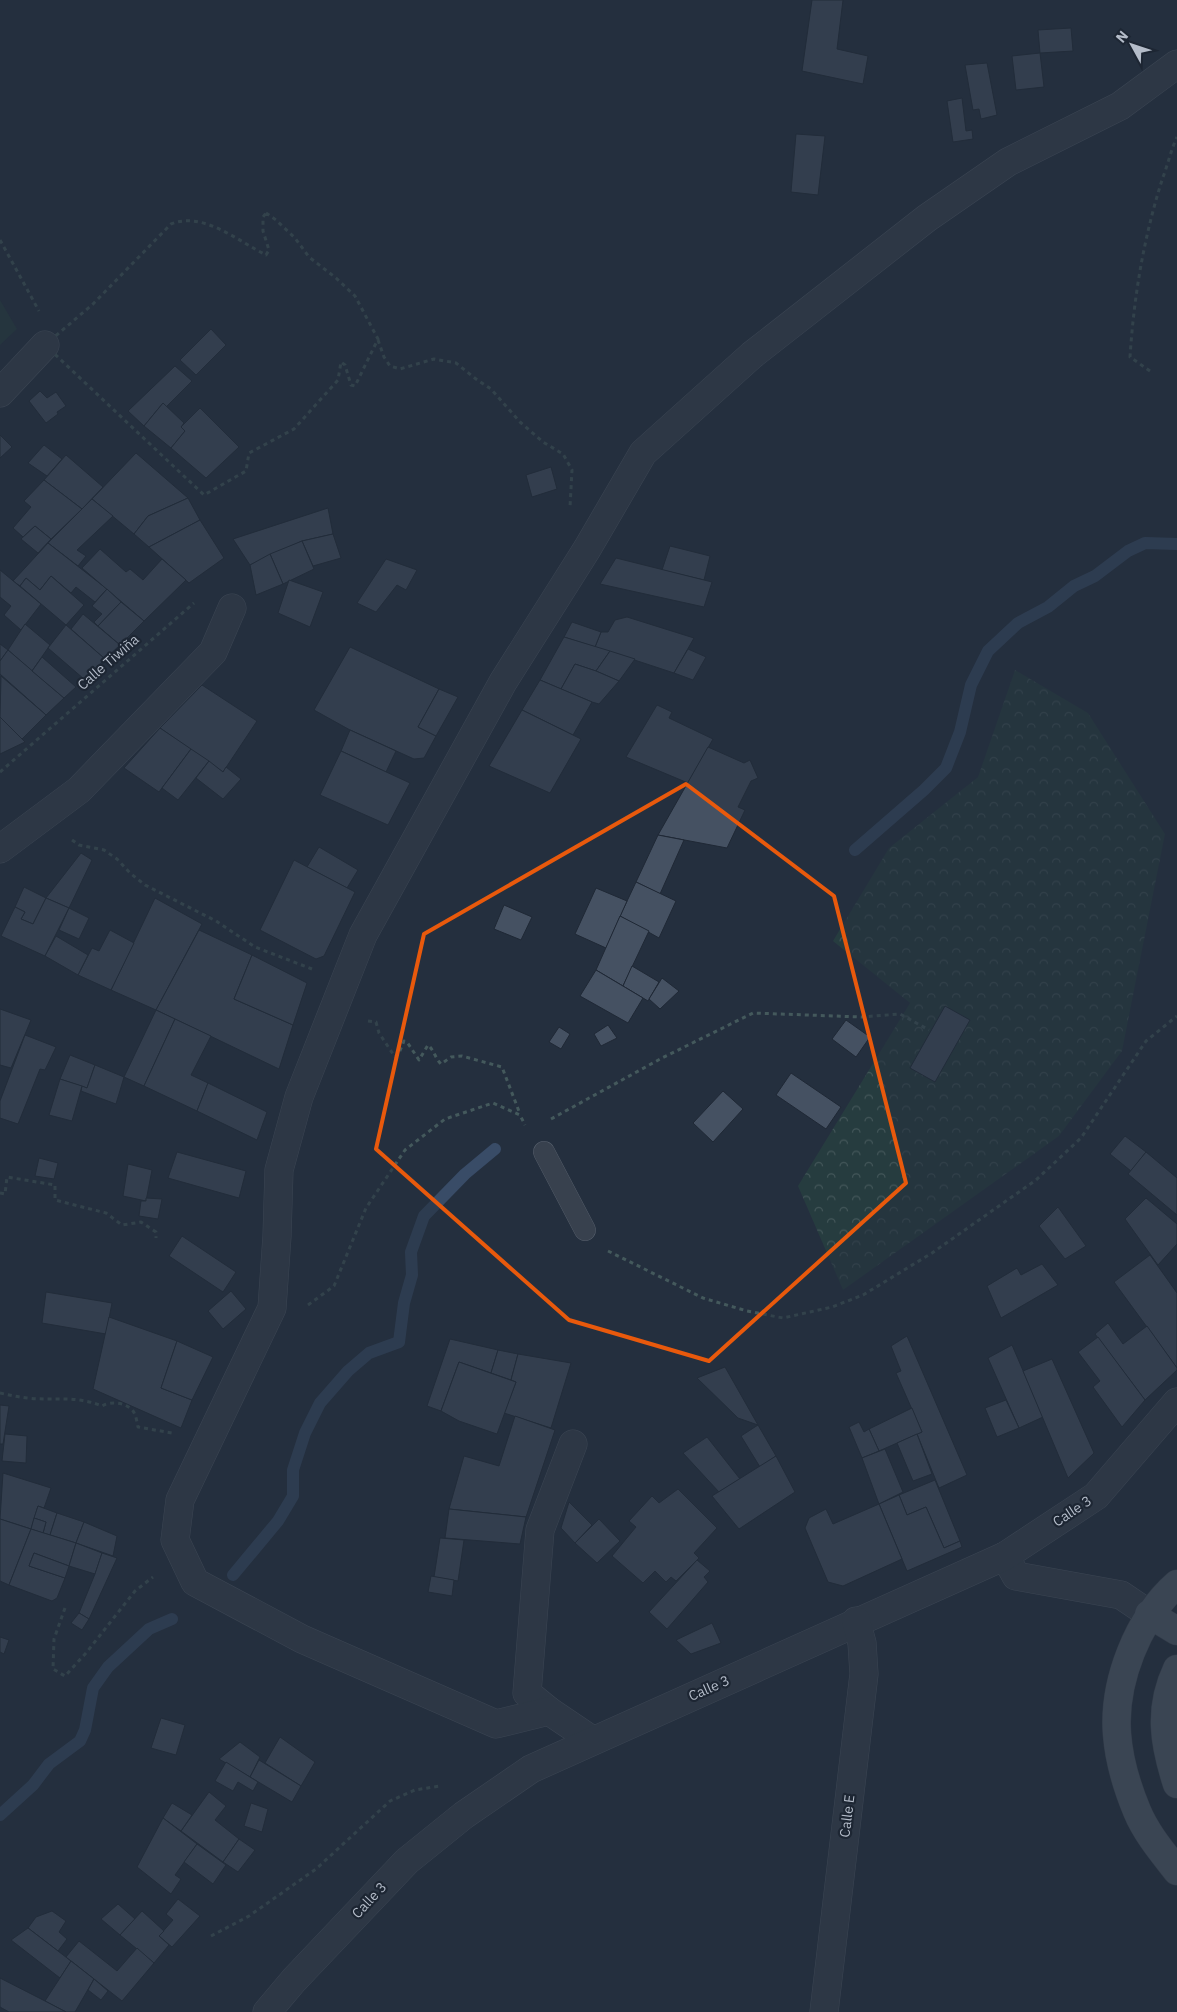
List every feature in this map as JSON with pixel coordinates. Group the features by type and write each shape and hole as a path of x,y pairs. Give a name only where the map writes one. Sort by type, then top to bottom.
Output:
{"main road":[{"path":"1177,1584 1150,1614 1131,1652 1120,1686 1117,1733 1123,1774 1138,1813 1177,1871"},
{"path":"1150,1614 1177,1631"},
{"path":"1177,1670 1170,1684 1164,1715 1166,1747 1177,1784"}],"street":[{"path":"549,1711 496,1724 302,1639 195,1582 175,1540 180,1500 272,1308 278,1236 279,1170 299,1097 363,935 498,690 588,549 643,453 752,356 926,218 1008,162 1120,106 1177,64"},
{"path":"0,393 45,345"},
{"path":"0,849 79,790 213,652 232,608"},
{"name":"Calle 3","path":"267,2012 294,1980 406,1860 494,1794 532,1769 592,1740 1005,1556 1096,1496 1177,1402"},
{"path":"574,1444 540,1530 527,1693 549,1711 592,1740"},
{"path":"1005,1556 1016,1576 1121,1595 1150,1614"},
{"name":"Calle E","path":"824,2012 864,1674 862,1643 856,1621"}],"lane":[{"path":"544,1152 585,1230"}],"path":[{"path":"1150,371 1130,357 1132,324 1150,218 1177,137"},
{"path":"378,339 356,386 351,385 346,375 345,365 341,362 338,380 294,429 249,453 246,471 204,495 45,345 93,304 172,224 181,220 201,221 266,256 269,250 263,231 263,217 266,213 295,238 309,257 355,296 363,314 374,328 378,339 384,357 390,366 400,369 434,359 456,363 491,389 520,422 544,442 563,454 572,470 569,502 571,530 588,549"},
{"path":"0,240 40,310 33,317"},
{"name":"Calle Tiwiña","path":"0,772 195,602"},
{"path":"34,824 44,835 73,840 79,845 104,850 117,859 145,885 216,920 254,947 344,982"},
{"path":"334,1007 376,1022 379,1033 395,1057 399,1053 404,1041 407,1042 419,1060 428,1045 431,1047 435,1058 441,1064 450,1057 462,1056 502,1067 520,1115 529,1132 544,1152"},
{"path":"529,1132 662,1058 753,1013 861,1017 900,1014 929,1030"},
{"path":"585,1230 611,1253 703,1298 747,1311 783,1318 832,1307 864,1295 932,1253 1036,1180 1081,1138 1146,1041 1177,1016"},
{"path":"272,1308 302,1310 334,1286 366,1208 405,1150 445,1119 493,1103 520,1115"},
{"path":"0,1193 5,1194 7,1178 55,1185 55,1200 106,1213 122,1225 141,1222 156,1232 156,1238"},
{"path":"0,1393 28,1398 66,1397 102,1406 107,1403 124,1404 133,1411 138,1427 173,1434"},
{"path":"66,1608 54,1639 53,1669 65,1676 86,1653 135,1591 182,1556"},
{"path":"211,1936 249,1916 316,1869 390,1801 415,1790 457,1784 494,1794"}],"highlighted area":[{"path":"686,784 834,896 906,1183 709,1361 569,1320 376,1149 424,934"}],"green space":[{"path":"0,300 17,329 0,345"},
{"path":"1015,670 1088,713 1165,834 1122,1051 1059,1136 843,1290 798,1186 910,1003 833,941 889,848 978,777"}],"building":[{"path":"812,0 843,0 837,49 868,56 863,84 802,71"},
{"path":"1071,28 1073,51 1040,53 1038,30"},
{"path":"1040,53 1044,87 1016,90 1012,56"},
{"path":"987,63 997,115 981,119 979,109 973,110 965,65"},
{"path":"962,98 966,131 972,130 973,139 953,142 947,101"},
{"path":"796,134 825,136 818,195 791,192"},
{"path":"211,329 226,345 196,375 180,360"},
{"path":"175,366 192,381 166,407 163,403 144,426 128,411"},
{"path":"40,391 47,398 56,392 66,406 46,423 29,401"},
{"path":"163,403 184,423 181,427 185,431 171,448 144,426"},
{"path":"200,408 239,447 206,478 171,448 185,431 181,427"},
{"path":"0,435 12,447 0,458"},
{"path":"44,445 62,459 47,476 28,463"},
{"path":"136,453 188,498 148,516 134,534 92,499"},
{"path":"66,455 103,487 82,509 44,480"},
{"path":"551,467 557,489 532,497 526,475"},
{"path":"44,480 82,509 51,539 35,526 23,537 13,528 31,507 24,501"},
{"path":"188,498 200,520 149,547 134,534 148,516"},
{"path":"92,499 113,516 77,550 86,556 78,566 48,543"},
{"path":"328,508 333,534 302,541 250,565 233,539"},
{"path":"200,520 224,558 189,583 149,547"},
{"path":"35,526 51,539 38,553 21,539"},
{"path":"333,534 341,558 313,566 302,541"},
{"path":"302,541 314,569 283,584 270,554"},
{"path":"48,543 107,589 95,602 76,587 71,593 51,576 40,590 26,578 20,586 13,581"},
{"path":"670,546 710,556 704,580 662,570"},
{"path":"100,549 126,572 130,569 143,580 162,559 186,580 144,621 82,568"},
{"path":"270,554 283,584 256,595 250,565"},
{"path":"616,558 712,582 704,607 600,584"},
{"path":"386,559 417,570 406,590 397,585 376,612 357,603"},
{"path":"0,570 41,604 21,630 4,615 11,606 0,597"},
{"path":"51,576 84,605 66,625 20,586 26,578 40,590"},
{"path":"289,580 323,592 310,627 278,613"},
{"path":"107,589 121,602 98,626 94,622 102,614 92,606"},
{"path":"121,602 144,621 120,645 98,626"},
{"path":"83,614 120,645 105,659 71,629"},
{"path":"627,617 694,638 674,673 595,647 601,632 608,632 615,620"},
{"path":"572,622 601,632 595,647 564,637"},
{"path":"25,624 50,645 32,671 8,650"},
{"path":"66,625 105,659 84,679 48,648"},
{"path":"564,637 610,651 596,671 575,664 561,689 540,680"},
{"path":"0,644 8,650 0,661"},
{"path":"350,647 439,689 418,727 436,736 424,758 414,759 350,730 314,710"},
{"path":"688,649 706,657 693,680 674,673"},
{"path":"8,650 64,698 46,715 0,674 0,661"},
{"path":"610,651 635,659 619,681 596,671"},
{"path":"42,657 76,687 64,698 32,671"},
{"path":"575,664 619,681 599,704 592,702 561,689"},
{"path":"1,676 46,715 22,739 0,717"},
{"path":"540,680 592,702 573,735 522,710"},
{"path":"202,685 257,721 223,772 160,728"},
{"path":"439,689 458,697 436,736 418,727"},
{"path":"657,705 672,712 669,718 713,739 688,783 626,757"},
{"path":"522,710 581,739 550,793 489,766"},
{"path":"0,717 25,742 0,754"},
{"path":"160,728 191,749 159,792 124,768"},
{"path":"350,730 396,751 386,772 341,751"},
{"path":"708,747 744,763 750,760 758,778 751,781 738,807 745,810 727,848 658,835"},
{"path":"191,749 209,761 178,800 162,788"},
{"path":"341,751 410,783 388,825 320,795"},
{"path":"209,761 223,772 226,767 241,779 223,799 196,778"},
{"path":"658,835 684,840 660,894 636,882"},
{"path":"319,847 358,870 347,888 307,867"},
{"path":"81,853 92,860 69,908 46,898"},
{"path":"294,860 355,892 324,956 316,959 260,930"},
{"path":"636,882 676,901 659,938 620,916"},
{"path":"24,887 46,898 33,924 21,919 25,912 15,907"},
{"path":"596,888 627,901 606,948 575,934"},
{"path":"46,898 69,908 45,956 1,936 15,907 25,912 21,919 33,924"},
{"path":"155,898 202,924 156,1010 111,990"},
{"path":"504,905 532,917 521,940 494,929"},
{"path":"69,908 89,918 79,939 59,930"},
{"path":"620,916 649,931 623,986 596,970"},
{"path":"110,930 134,943 111,990 78,975 92,948 99,951"},
{"path":"199,930 252,955 234,999 293,1025 279,1069 156,1010"},
{"path":"56,936 88,955 78,975 45,956"},
{"path":"252,955 307,983 293,1025 234,999"},
{"path":"632,966 659,982 648,1001 623,986"},
{"path":"596,970 643,998 628,1023 580,996"},
{"path":"662,978 679,991 660,1009 649,999"},
{"path":"945,1006 970,1020 935,1082 910,1068"},
{"path":"0,1009 31,1020 11,1068 0,1065"},
{"path":"156,1010 175,1019 144,1086 124,1077"},
{"path":"175,1019 211,1036 191,1075 208,1083 197,1111 144,1086"},
{"path":"846,1020 870,1037 856,1057 832,1039"},
{"path":"608,1025 617,1038 601,1046 594,1034"},
{"path":"559,1027 570,1034 561,1049 549,1042"},
{"path":"25,1035 56,1047 45,1070 40,1069 18,1124 0,1118 0,1101"},
{"path":"70,1055 95,1065 87,1088 60,1079"},
{"path":"95,1065 124,1077 116,1104 81,1091 82,1086 87,1088"},
{"path":"791,1073 841,1107 826,1129 776,1095"},
{"path":"60,1079 82,1086 72,1121 49,1115"},
{"path":"208,1083 267,1112 257,1140 197,1111"},
{"path":"723,1091 743,1109 713,1142 693,1123"},
{"path":"1125,1136 1146,1152 1131,1171 1110,1154"},
{"path":"177,1152 246,1171 239,1198 168,1178"},
{"path":"1146,1152 1177,1178 1177,1215 1128,1174"},
{"path":"39,1158 58,1163 54,1179 35,1176"},
{"path":"128,1164 152,1170 146,1201 123,1196"},
{"path":"146,1198 162,1199 158,1219 139,1216 141,1201 146,1201"},
{"path":"1146,1198 1177,1224 1177,1244 1158,1265 1125,1219"},
{"path":"1058,1207 1086,1246 1065,1259 1039,1226"},
{"path":"182,1236 236,1272 223,1292 169,1256"},
{"path":"1150,1255 1177,1293 1177,1368 1114,1282"},
{"path":"1042,1264 1058,1285 1001,1318 987,1286 1017,1268 1021,1275"},
{"path":"231,1291 246,1309 223,1329 208,1311"},
{"path":"46,1292 112,1303 106,1334 42,1323"},
{"path":"109,1317 177,1341 161,1388 192,1400 181,1428 93,1389"},
{"path":"1108,1323 1123,1344 1147,1326 1177,1368 1145,1400 1095,1334"},
{"path":"907,1336 967,1475 939,1488 917,1434 922,1432 896,1373 901,1371 891,1346"},
{"path":"1098,1337 1145,1400 1122,1427 1093,1387 1100,1381 1078,1352"},
{"path":"450,1339 498,1350 491,1373 459,1362 441,1411 427,1406"},
{"path":"177,1341 213,1357 192,1400 161,1388"},
{"path":"1012,1345 1043,1417 1019,1428 988,1358"},
{"path":"498,1350 518,1354 511,1380 491,1373"},
{"path":"518,1354 571,1363 551,1428 504,1413 516,1382 511,1380"},
{"path":"1052,1359 1094,1453 1068,1478 1023,1371"},
{"path":"459,1362 516,1382 497,1434 459,1421 441,1411"},
{"path":"725,1367 758,1425 738,1418 697,1378"},
{"path":"1006,1400 1019,1428 997,1437 985,1408"},
{"path":"0,1405 9,1406 3,1444 0,1444"},
{"path":"912,1408 922,1432 879,1451 869,1429"},
{"path":"515,1416 555,1430 526,1517 449,1509 464,1456 499,1466"},
{"path":"859,1422 864,1432 869,1429 879,1451 862,1458 849,1427"},
{"path":"758,1425 776,1456 760,1467 741,1436"},
{"path":"5,1434 27,1436 26,1463 2,1461"},
{"path":"917,1434 932,1474 913,1481 897,1443"},
{"path":"707,1437 740,1479 719,1492 683,1453"},
{"path":"885,1449 903,1492 879,1504 862,1458"},
{"path":"776,1456 795,1492 739,1529 712,1496"},
{"path":"3,1473 51,1488 44,1508 38,1506 31,1529 0,1519"},
{"path":"935,1480 960,1541 944,1548 926,1507 907,1515 899,1495"},
{"path":"678,1489 717,1528 694,1553 699,1558 676,1581 671,1577 666,1582 655,1571 643,1583 612,1556 636,1527 629,1521 652,1496 659,1503"},
{"path":"899,1495 907,1515 926,1507 944,1548 960,1541 962,1547 907,1571 879,1504"},
{"path":"569,1502 592,1525 575,1543 561,1528"},
{"path":"879,1504 902,1559 843,1586 828,1582 805,1528 809,1518 826,1509 833,1524"},
{"path":"38,1506 57,1513 50,1535 43,1533 46,1522 34,1518"},
{"path":"449,1509 526,1517 520,1544 445,1538"},
{"path":"57,1513 84,1522 76,1543 50,1535"},
{"path":"34,1518 46,1522 43,1533 31,1529"},
{"path":"0,1519 31,1529 9,1585 0,1581"},
{"path":"599,1519 620,1541 597,1563 575,1543"},
{"path":"84,1522 117,1536 113,1556 76,1543"},
{"path":"31,1529 76,1543 69,1566 34,1553 29,1566 65,1578 57,1598 52,1601 9,1585"},
{"path":"440,1538 464,1540 458,1581 434,1577"},
{"path":"76,1543 102,1553 95,1574 69,1566"},
{"path":"34,1553 69,1566 65,1578 29,1566"},
{"path":"102,1553 117,1558 89,1619 79,1613"},
{"path":"697,1560 710,1571 704,1577 708,1582 667,1629 649,1612"},
{"path":"431,1576 454,1580 452,1596 428,1592"},
{"path":"79,1613 89,1619 82,1630 71,1623"},
{"path":"712,1623 721,1643 691,1654 676,1640"},
{"path":"0,1637 9,1640 4,1654 0,1652"},
{"path":"161,1718 185,1725 176,1755 151,1748"},
{"path":"280,1737 315,1762 301,1786 265,1763"},
{"path":"240,1742 260,1757 250,1777 219,1759"},
{"path":"259,1760 301,1786 292,1802 250,1777"},
{"path":"226,1762 258,1782 253,1791 238,1782 233,1791 215,1781"},
{"path":"209,1792 226,1806 215,1820 239,1839 223,1862 181,1831"},
{"path":"172,1803 192,1815 181,1831 163,1818"},
{"path":"251,1803 268,1809 262,1832 244,1826"},
{"path":"163,1818 197,1844 175,1875 181,1879 171,1894 137,1867"},
{"path":"239,1839 255,1850 238,1872 223,1862"},
{"path":"197,1844 226,1865 213,1884 184,1862"},
{"path":"178,1899 200,1916 172,1947 159,1936 173,1920 166,1914"},
{"path":"118,1904 135,1919 120,1935 101,1919"},
{"path":"52,1911 66,1921 59,1932 67,1939 58,1951 28,1928 36,1917"},
{"path":"142,1911 164,1931 159,1936 169,1945 154,1963 120,1935"},
{"path":"28,1928 71,1961 60,1978 11,1940"},
{"path":"79,1941 117,1971 137,1948 154,1963 122,2001 66,1957"},
{"path":"71,1961 94,1979 75,2012 66,2012 45,2001"},
{"path":"0,1978 66,2012 9,2012 0,2007"},
{"path":"94,1979 108,1991 101,2000 88,1990"}],"waterway":[{"path":"855,850 924,790 946,768 960,732 971,685 988,651 1018,623 1048,607 1074,586 1095,576 1128,551 1145,543 1177,544"},
{"path":"233,1575 278,1521 293,1496 293,1470 305,1433 320,1403 348,1371 369,1353 399,1342 404,1303 412,1275 411,1252 424,1216 465,1174 495,1149"},
{"path":"0,1815 33,1785 49,1764 80,1741 85,1730 93,1688 108,1667 149,1629 172,1619"}]}
